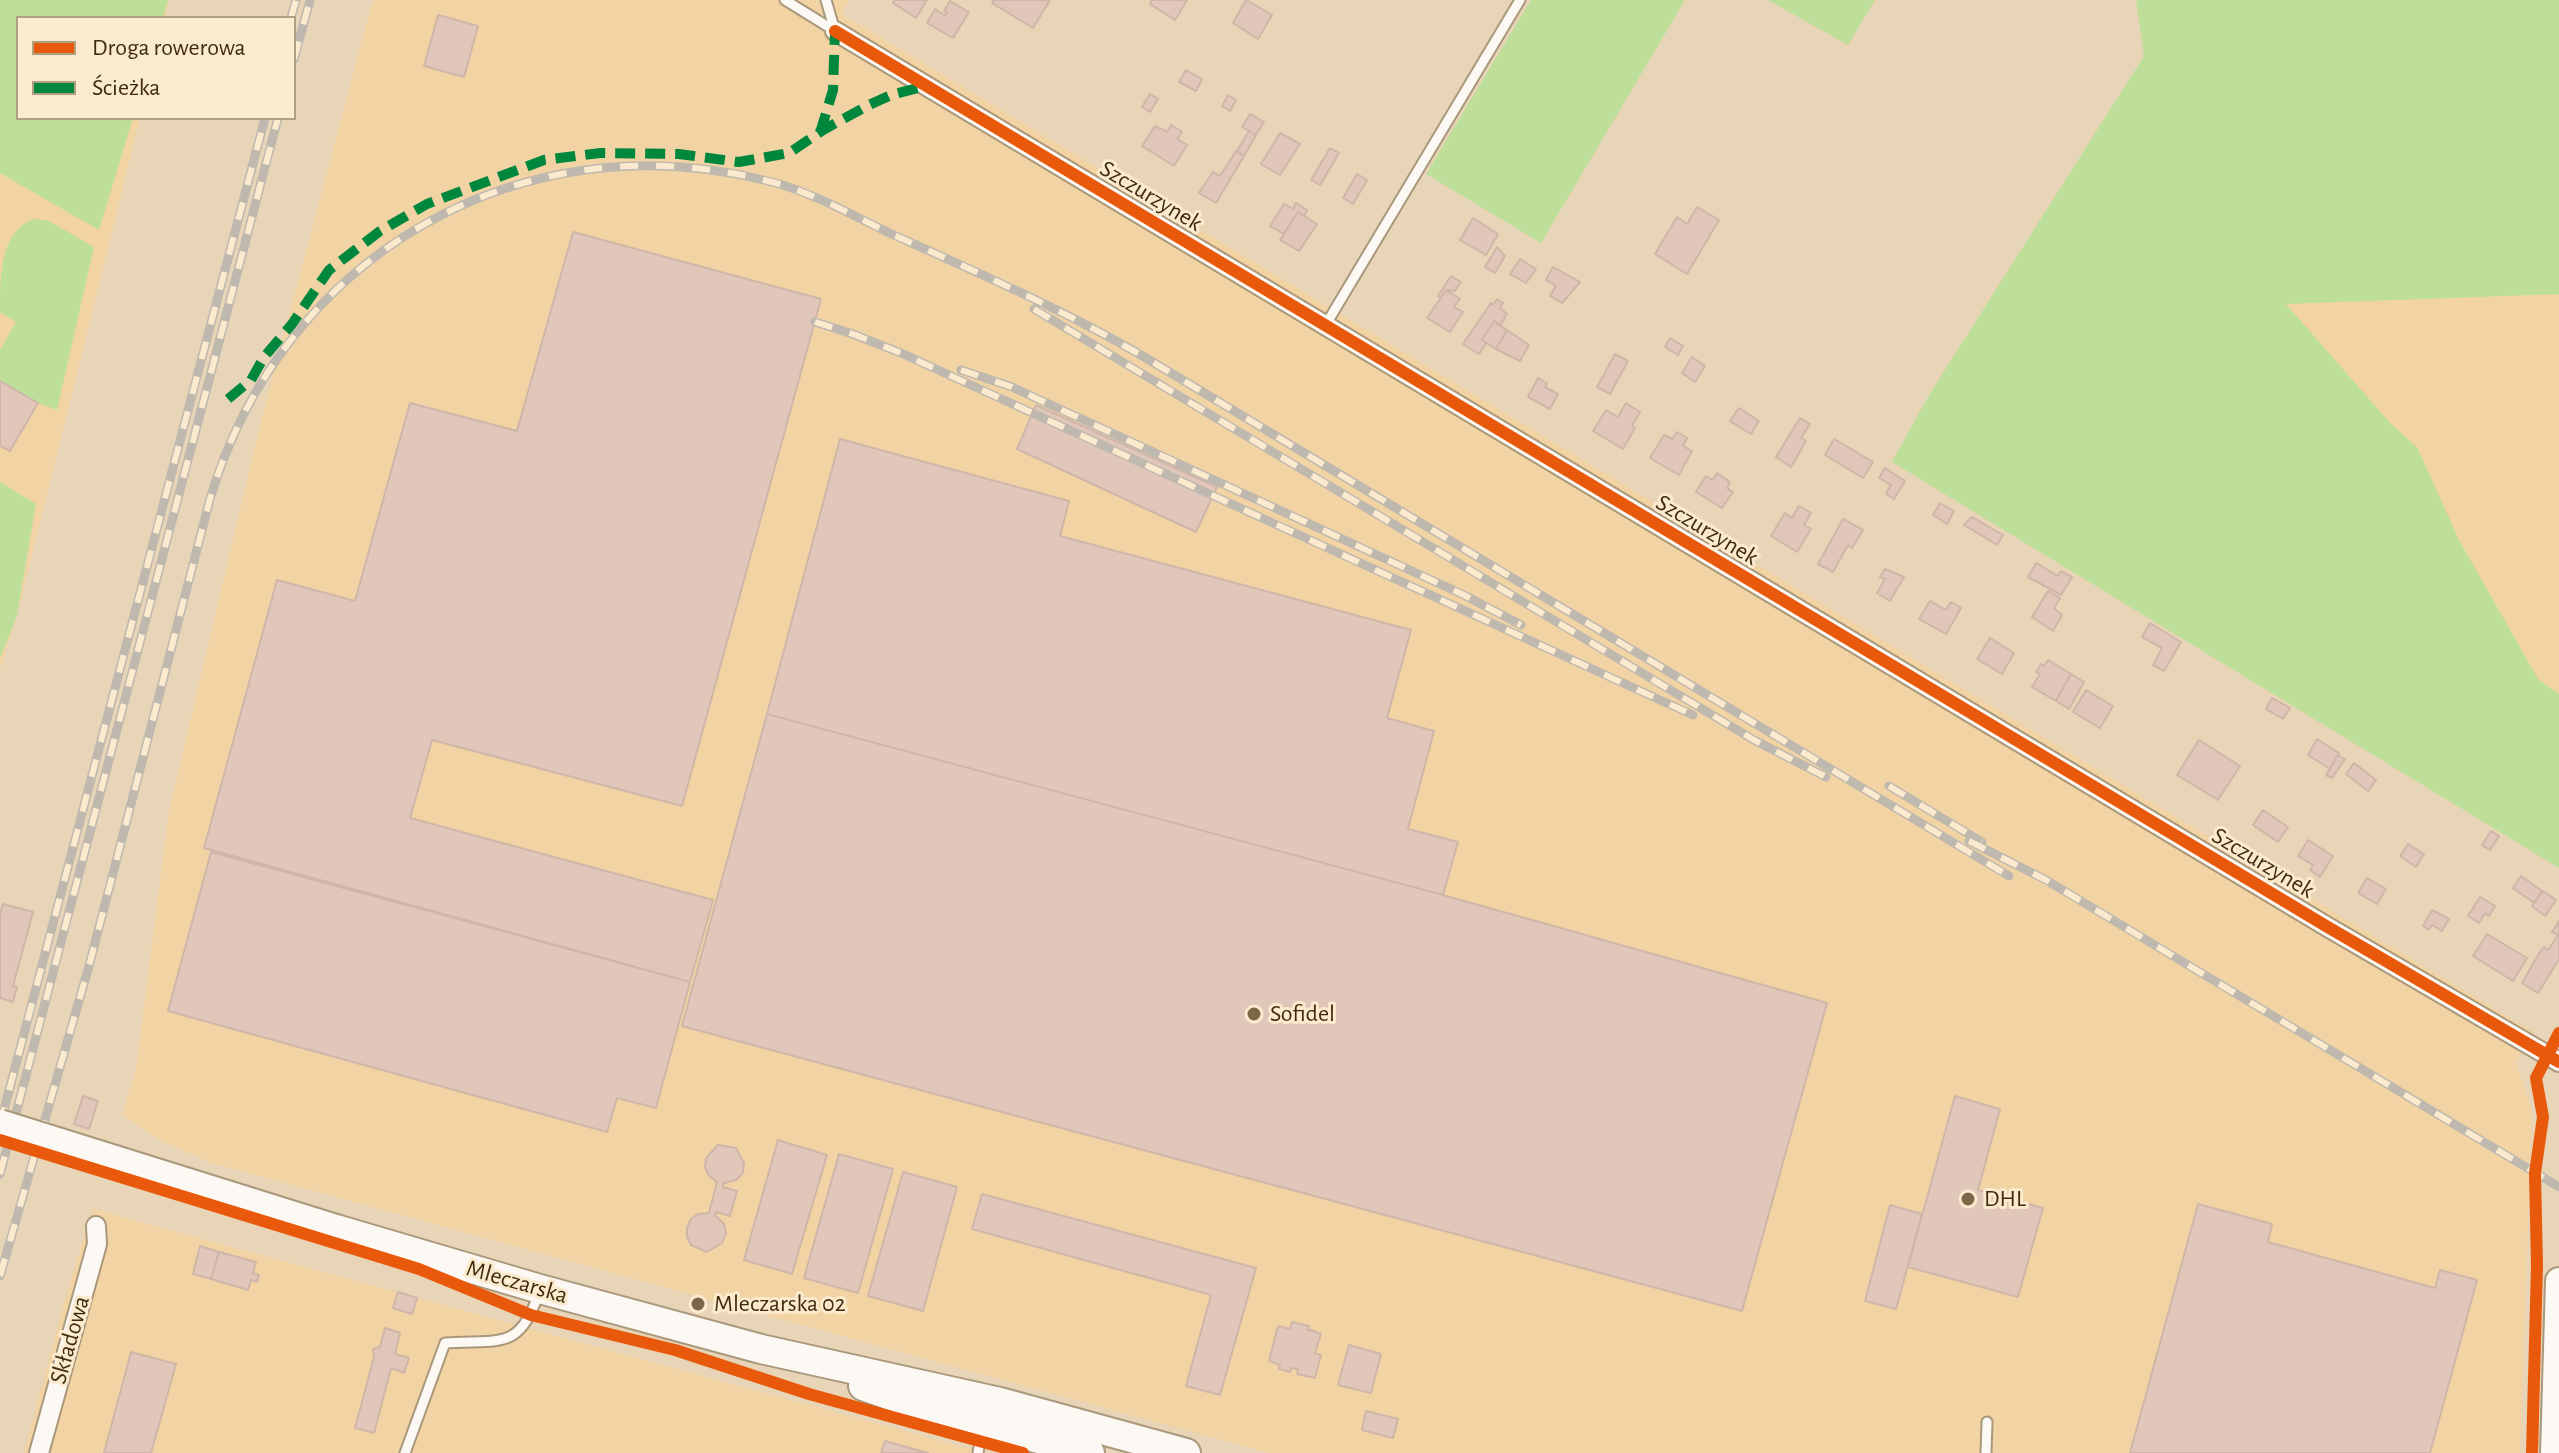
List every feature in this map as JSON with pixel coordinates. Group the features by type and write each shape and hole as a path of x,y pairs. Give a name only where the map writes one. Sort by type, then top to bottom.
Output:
{"main road":[{"name":"Mleczarska","path":"0,1124 540,1289 761,1349 1000,1402 1097,1445"},
{"path":"2554,1453 2559,1281"},
{"name":"Mleczarska","path":"761,1349 919,1406 982,1423 1097,1445 1186,1453"}],"street":[{"name":"Szczurzynek","path":"835,31 2312,918 2559,1062"},
{"name":"Składowa","path":"39,1453 97,1244 96,1226"}],"lane":[{"path":"785,0 835,31"},
{"path":"826,0 835,31"},
{"path":"1325,326 1520,0"},
{"path":"405,1453 445,1343 496,1341 519,1333 531,1315 540,1289"},
{"path":"1986,1453 1987,1422"},
{"path":"978,1453 982,1423"}],"shaded area":[{"path":"0,0 169,0 165,16 16,16 16,120 140,120 17,616 0,669"},
{"path":"375,0 849,0 842,14 2533,1032 2516,1062 2532,1111 2520,1453 1269,1453 212,1163 161,1141 122,1115 136,1069 169,811 260,425"},
{"path":"2559,294 2559,694 2538,679 2459,540 2417,447 2391,424 2285,303"},
{"path":"93,1209 984,1453 24,1453"}],"green space":[{"path":"0,0 168,0 164,16 16,16 16,120 132,120 99,230 0,173"},
{"path":"1531,0 1685,0 1541,243 1426,174"},
{"path":"1768,0 1875,0 1848,45"},
{"path":"2136,0 2559,0 2559,294 2286,304 2391,424 2417,447 2459,540 2538,679 2559,694 2559,868 1892,462 1929,395 2144,56"},
{"path":"34,219 49,221 94,247 57,410 0,381 0,350 16,322 0,312 4,256 14,233"},
{"path":"0,482 36,504 17,616 0,659"}],"building":[{"path":"895,0 927,0 916,18 893,3"},
{"path":"994,0 1050,0 1033,28 992,3"},
{"path":"1152,0 1187,0 1175,20 1150,4"},
{"path":"1246,0 1272,15 1258,39 1233,23"},
{"path":"950,1 969,12 953,38 927,23 935,9 945,16 947,12 944,11"},
{"path":"438,15 478,26 464,77 424,66"},
{"path":"1186,70 1202,79 1196,91 1179,82"},
{"path":"1150,94 1158,99 1150,112 1142,107"},
{"path":"1228,95 1236,100 1230,111 1222,106"},
{"path":"1250,114 1264,122 1256,135 1242,127"},
{"path":"1171,125 1182,132 1177,139 1187,145 1174,166 1142,146 1155,126 1167,132"},
{"path":"1249,131 1256,135 1244,156 1237,151"},
{"path":"1280,133 1300,144 1280,175 1261,164"},
{"path":"1330,148 1339,153 1320,185 1311,180"},
{"path":"1236,151 1244,156 1216,203 1199,193 1213,172 1220,176"},
{"path":"1357,174 1367,180 1353,204 1343,198"},
{"path":"1296,203 1307,210 1304,216 1298,212 1284,234 1270,226 1284,204 1293,209"},
{"path":"1697,207 1719,220 1687,274 1655,254 1677,217 1687,224"},
{"path":"1298,212 1317,224 1299,251 1280,240"},
{"path":"1473,218 1498,234 1486,255 1460,240"},
{"path":"573,232 821,299 682,806 432,740 410,818 713,900 690,982 204,848 277,580 355,601 410,403 517,431"},
{"path":"1497,247 1505,256 1495,273 1485,267"},
{"path":"1520,259 1536,269 1526,283 1510,274"},
{"path":"1553,267 1580,282 1562,303 1550,296 1556,286 1546,280"},
{"path":"1451,276 1461,282 1455,291 1446,290 1441,298 1438,296"},
{"path":"1446,290 1460,299 1454,307 1463,312 1450,332 1427,318"},
{"path":"1497,299 1503,303 1500,308 1507,314 1500,326 1494,321 1482,340 1486,343 1479,354 1463,344"},
{"path":"1494,321 1507,330 1496,349 1482,340"},
{"path":"1507,330 1529,345 1520,361 1496,349"},
{"path":"1670,338 1683,346 1678,355 1665,347"},
{"path":"1615,354 1628,361 1610,394 1597,387"},
{"path":"1692,357 1705,366 1695,382 1682,373"},
{"path":"1538,378 1547,383 1545,387 1558,394 1550,409 1528,397"},
{"path":"0,381 38,403 10,451 0,446"},
{"path":"1626,403 1640,412 1623,449 1593,431 1606,410 1618,417"},
{"path":"1036,405 1217,487 1196,532 1017,449"},
{"path":"1739,408 1759,421 1751,434 1730,421"},
{"path":"1800,418 1810,424 1801,438 1806,441 1791,467 1776,457"},
{"path":"1677,432 1687,438 1683,446 1692,451 1679,475 1650,458 1664,435 1672,439"},
{"path":"840,439 1069,501 1060,536 1411,630 1387,718 1434,731 1408,829 1458,842 1443,895 767,714"},
{"path":"1834,439 1873,462 1863,478 1825,455"},
{"path":"1885,468 1905,481 1894,499 1886,494 1891,485 1879,478"},
{"path":"1717,473 1730,482 1727,488 1733,492 1722,508 1696,492 1706,476 1713,480"},
{"path":"1940,503 1954,511 1947,524 1933,515"},
{"path":"1799,506 1811,513 1804,525 1811,529 1797,552 1771,536 1785,513 1792,518"},
{"path":"1972,517 2003,535 1997,545 1964,525"},
{"path":"1843,519 1863,530 1852,548 1848,545 1833,572 1818,564"},
{"path":"2036,563 2058,576 2061,571 2072,577 2061,595 2028,577"},
{"path":"1885,569 1904,577 1890,601 1877,593 1885,579 1880,577"},
{"path":"2048,591 2060,598 2054,608 2062,615 2053,631 2032,617"},
{"path":"1930,601 1946,610 1951,602 1961,608 1946,634 1919,619"},
{"path":"2150,623 2181,642 2164,671 2153,665 2162,648 2142,637"},
{"path":"1990,638 2014,653 2002,674 1977,659"},
{"path":"2048,660 2071,674 2056,701 2032,687 2040,674 2036,672"},
{"path":"2071,674 2084,682 2069,709 2056,701"},
{"path":"2086,690 2113,706 2100,728 2073,712"},
{"path":"2272,698 2290,708 2283,719 2266,709"},
{"name":"Sofidel","path":"767,714 1443,895 1827,1003 1742,1311 682,1026"},
{"path":"2317,739 2339,753 2330,769 2308,755"},
{"path":"2199,740 2240,766 2218,800 2177,775"},
{"path":"2338,755 2345,759 2332,778 2326,775"},
{"path":"2354,763 2376,780 2368,791 2346,774"},
{"path":"2263,810 2288,827 2278,842 2253,825"},
{"path":"2491,831 2499,836 2490,850 2482,845"},
{"path":"2308,840 2333,856 2320,877 2310,870 2313,865 2298,856"},
{"path":"2408,844 2424,854 2416,867 2400,856"},
{"path":"211,852 690,982 656,1108 617,1098 607,1132 168,1011"},
{"path":"2521,876 2542,891 2534,903 2513,888"},
{"path":"2367,878 2386,889 2377,904 2358,893"},
{"path":"2543,891 2556,900 2545,916 2532,906"},
{"path":"2480,897 2495,906 2489,916 2485,913 2479,923 2468,916"},
{"path":"3,904 33,912 13,986 17,987 13,1002 0,998 0,915"},
{"path":"2432,910 2449,919 2442,931 2432,925 2429,930 2423,926"},
{"path":"2559,921 2559,959 2538,993 2522,983 2540,952 2544,947 2548,950 2558,935 2552,932"},
{"path":"2487,934 2527,958 2513,981 2473,956"},
{"path":"83,1096 98,1101 89,1129 74,1124"},
{"name":"DHL","path":"1955,1096 2000,1109 1978,1190 2043,1208 2018,1297 1908,1267"},
{"path":"778,1140 827,1155 792,1274 744,1260"},
{"path":"718,1145 736,1148 744,1163 743,1173 736,1180 724,1183 723,1187 737,1191 730,1216 716,1212 726,1233 722,1243 707,1252 691,1245 687,1228 691,1219 698,1214 709,1213 717,1182 709,1176 705,1167 706,1158"},
{"path":"839,1154 893,1169 858,1293 804,1278"},
{"path":"903,1172 957,1187 923,1311 868,1296"},
{"path":"982,1194 1256,1268 1220,1395 1186,1386 1211,1295 972,1229"},
{"path":"2198,1204 2272,1224 2268,1242 2435,1288 2440,1270 2477,1280 2430,1453 2130,1453"},
{"path":"1890,1205 1922,1214 1896,1309 1865,1301"},
{"path":"200,1246 219,1252 211,1279 193,1274"},
{"path":"219,1252 256,1262 253,1273 259,1275 257,1282 251,1280 248,1290 211,1279"},
{"path":"398,1292 417,1298 412,1314 393,1308"},
{"path":"1292,1322 1309,1326 1308,1331 1321,1334 1315,1353 1321,1355 1315,1378 1297,1374 1298,1369 1291,1368 1290,1372 1279,1369 1280,1365 1269,1361 1278,1326 1290,1329"},
{"path":"385,1328 400,1333 395,1354 409,1358 404,1373 391,1368 374,1433 355,1428 374,1357 373,1349 380,1347"},
{"path":"1349,1345 1381,1354 1371,1393 1338,1385"},
{"path":"131,1352 176,1364 151,1453 104,1453"},
{"path":"1366,1411 1398,1419 1393,1438 1362,1430"},
{"path":"885,1441 928,1453 881,1453"}],"railway":[{"path":"292,16 296,0"},
{"path":"296,52 310,0"},
{"path":"0,1125 264,120"},
{"path":"0,1174 277,120"},
{"path":"0,1276 89,966 210,499 245,413 293,338 353,275 423,225 502,190 587,170 676,167 785,186 1054,309 1146,358 2009,876"},
{"path":"1034,309 1754,740 1826,777"},
{"path":"815,322 859,336"},
{"path":"850,333 901,353 1693,715"},
{"path":"961,370 1012,387 1464,595 1521,625"},
{"path":"1889,786 1982,842"},
{"path":"1969,841 2046,880 2559,1187"}],"marked path":[{"path":"820,133 833,90 835,31"},
{"path":"228,399 251,380 264,357 292,324 329,270 380,231 427,204 544,160 600,153 679,154 739,162 789,153 869,105 891,95 926,86"}],"cycle path":[{"path":"835,31 2326,926 2559,1062"},
{"path":"2532,1453 2537,1266 2535,1173 2543,1117 2536,1078 2559,1033"},
{"path":"0,1140 419,1269 531,1315 675,1350 809,1394 1023,1453"}],"place":[{"name":"Sofidel","path":"1254,1014"},
{"name":"DHL","path":"1968,1199"},
{"name":"Mleczarska 02","path":"698,1304"}]}
